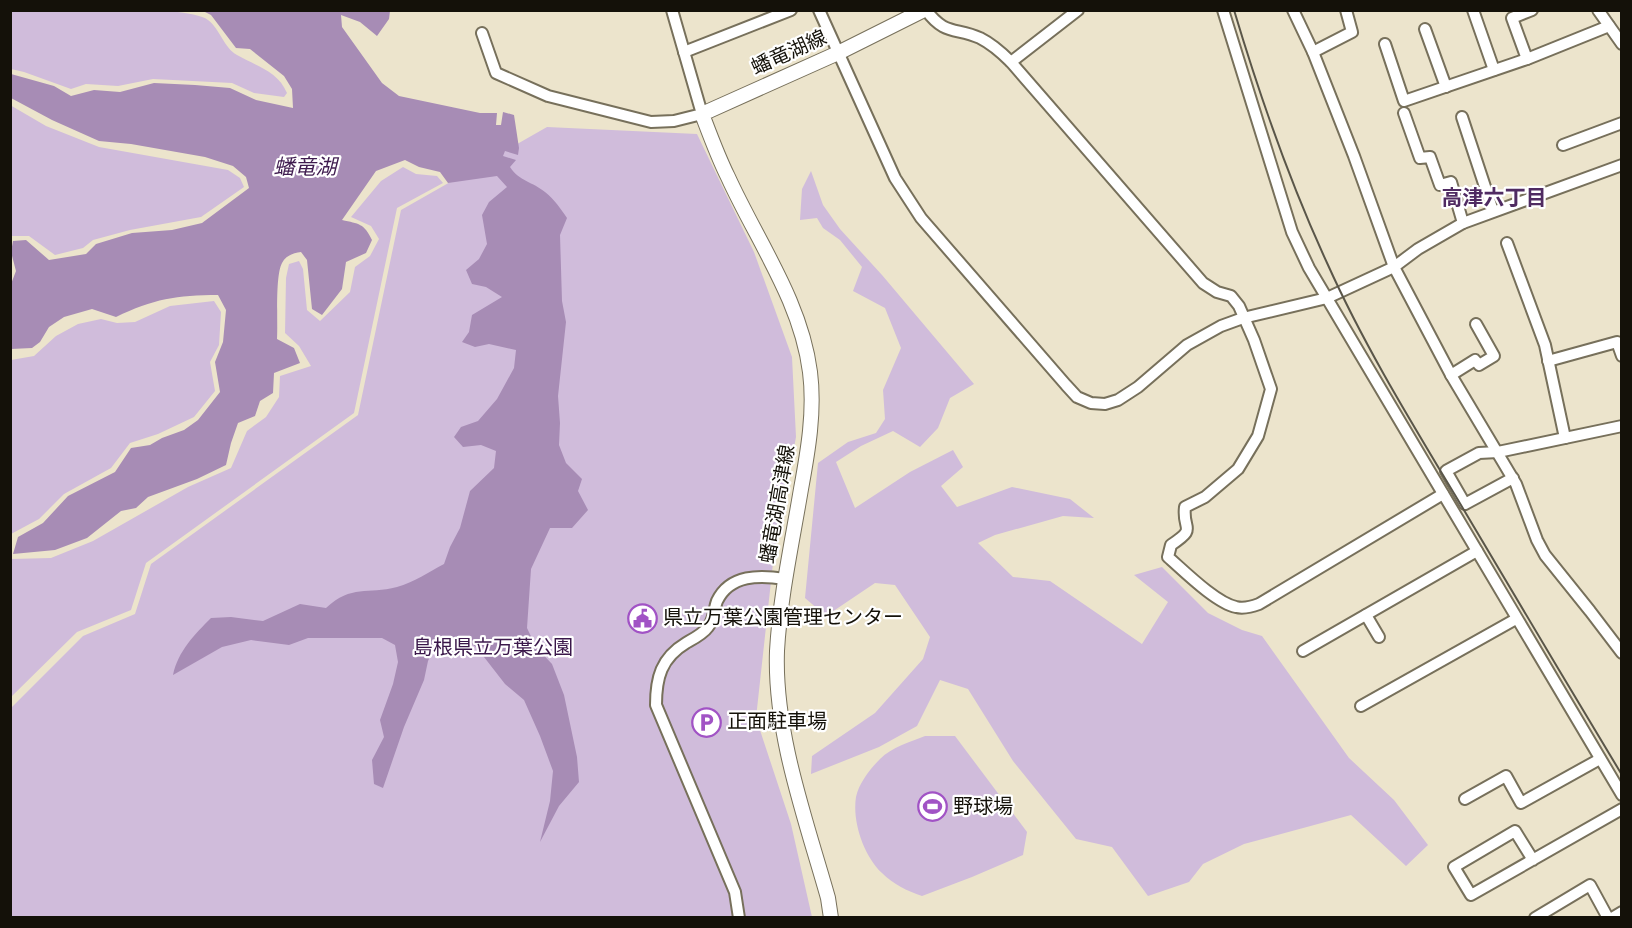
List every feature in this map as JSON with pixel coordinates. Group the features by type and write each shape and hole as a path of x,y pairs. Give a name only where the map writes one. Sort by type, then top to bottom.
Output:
{"main road":[{"name":"蟠竜湖線","path":"702,114 838,53 925,10"},
{"name":"蟠竜湖高津線","path":"702,114 727,177 790,300 804,339 810,374 809,446 785,579 777,651 782,720 789,759 828,898 831,918"}],"street":[{"path":"482,33 496,73 548,96 651,122 674,121 702,114 672,10"},
{"path":"684,52 791,10"},
{"path":"819,10 895,178 907,198 921,218 1077,397 1091,403 1105,404 1118,400 1138,387 1186,345 1221,326 1243,318 1327,298 1394,267 1418,249 1463,223 1622,165"},
{"path":"925,10 936,23 979,38 993,46 1011,62 1203,283 1217,292 1231,296 1239,306 1271,389 1263,424 1253,446 1238,469 1205,497 1185,507 1188,530 1171,545 1168,557 1222,602 1235,607 1247,608 1259,604 1443,494"},
{"path":"1011,62 1078,10"},
{"path":"1223,10 1292,232 1309,268 1622,795"},
{"path":"1293,10 1313,52 1354,156 1394,267 1451,375 1513,478 1545,555 1618,640 1622,653"},
{"path":"1313,52 1352,32 1346,10"},
{"path":"1473,10 1494,70"},
{"path":"1527,59 1512,18 1532,10"},
{"path":"1598,10 1622,44"},
{"path":"1385,44 1404,100 1527,59 1609,26"},
{"path":"1425,29 1446,87"},
{"path":"1404,113 1420,158 1430,158 1440,185 1452,182 1463,223"},
{"path":"1462,117 1493,211"},
{"path":"1563,145 1622,123"},
{"path":"1507,243 1545,345 1565,438"},
{"path":"1451,375 1476,360 1479,365 1494,356 1476,324"},
{"path":"1548,361 1617,342 1622,356"},
{"path":"1513,478 1465,504 1446,471 1479,453 1498,452 1622,426"},
{"path":"1303,651 1477,551"},
{"path":"739,918 735,892 656,705 656,687 659,671 667,658 708,628 717,602 725,589 742,578 763,575 785,579"},
{"path":"1366,615 1378,637"},
{"path":"1362,706 1516,619"},
{"path":"1465,799 1506,776 1521,803 1600,759"},
{"path":"1533,860 1515,831 1454,867 1471,895 1533,860 1622,809"},
{"path":"1535,918 1551,914 1590,885 1610,918 1622,912"}],"green space":[{"path":"114,9 195,15 208,20 233,52 278,79 287,93 284,97 254,93 232,83 153,79 118,86 86,84 71,89 11,69 10,11"},
{"path":"10,105 46,126 99,147 228,170 240,178 244,187 201,217 130,230 93,240 83,248 55,255 29,236 11,236"},
{"name":"島根県立万葉公園","path":"547,127 697,134 754,252 792,357 796,437 774,554 756,718 791,824 812,917 11,917 10,709 83,636 135,614 151,564 358,415 401,210"},
{"path":"403,167 416,174 437,176 443,183 397,208 354,413 146,563 131,610 77,632 11,697 11,559 51,558 93,541 188,487 231,468 247,431 266,417 279,397 280,376 311,366 299,346 285,333 286,278 289,264 299,261 303,269 307,310 320,321 350,292 355,267 370,256 379,239 371,226 351,217 381,181"},
{"path":"811,171 823,205 840,229 974,384 950,398 938,428 920,447 893,431 861,446 836,462 855,508 910,472 953,450 963,467 941,486 957,507 1012,487 1070,499 1094,518 1063,516 995,535 978,543 1013,577 1050,581 1142,644 1168,602 1134,575 1162,567 1208,613 1242,630 1262,636 1349,758 1394,800 1428,845 1406,866 1351,815 1244,844 1203,864 1189,882 1148,896 1112,847 1076,839 1013,761 968,689 940,680 917,726 879,747 811,774 812,756 875,713 923,659 930,637 895,585 875,583 826,616 805,598 818,463 848,442 876,433 885,419 883,390 901,348 885,308 853,291 862,267 840,240 823,228 817,218 800,220 802,189"},
{"path":"214,301 221,312 219,345 210,362 215,391 194,417 158,434 130,443 111,468 64,494 39,519 11,534 11,360 34,356 56,336 78,324 101,319 117,323 135,322 170,306"},
{"name":"野球場","path":"925,736 955,736 1027,832 1023,855 922,896 896,884 876,866 861,838 855,807 860,787 880,759 896,748"}],"water":[{"name":"蟠竜湖","path":"203,11 390,11 389,19 377,36 360,22 341,15 342,27 382,83 399,96 480,113 497,113 496,125 501,125 503,112 514,115 518,155 505,151 503,156 516,160 510,167 514,172 548,195 567,218 560,235 562,301 566,322 558,396 559,445 566,463 582,479 578,491 588,510 572,528 550,528 531,569 527,628 536,647 552,664 564,695 577,757 579,782 559,806 540,842 550,801 553,771 540,736 524,700 505,684 477,648 463,637 447,637 435,646 383,788 374,784 372,760 384,737 380,720 398,662 395,645 382,638 308,638 289,645 251,640 222,647 173,675 183,651 211,618 231,617 263,621 300,604 326,608 352,593 403,585 444,564 460,528 470,491 494,468 496,451 481,445 463,447 454,437 461,427 478,421 497,399 514,368 516,350 489,344 475,347 462,342 469,332 472,315 502,297 486,287 472,284 466,270 479,259 487,244 482,215 489,202 507,187 497,176 448,183 440,172 419,167 405,160 376,171 342,220 360,225 372,240 366,253 346,262 342,289 322,315 312,309 307,260 301,252 288,256 282,263 278,288 277,339 294,348 300,363 274,373 273,393 260,401 255,416 238,423 226,465 197,479 148,497 136,508 121,511 87,538 55,550 13,554 18,537 43,523 68,496 115,472 131,448 150,445 184,430 198,420 220,392 215,362 223,342 226,310 218,295 166,299 116,317 92,309 64,317 49,327 40,342 32,348 11,349 11,284 16,271 11,252 13,241 26,240 49,260 86,254 96,244 132,233 172,230 202,223 249,188 246,177 233,166 205,157 131,144 99,141 52,120 11,98 11,74 54,86 71,96 94,90 120,92 154,83 195,85 230,88 256,100 293,108 292,89 284,76 250,49 236,48 211,15"}],"railway":[{"path":"1234,10 1288,171 1342,295 1405,410 1622,775"}],"place":[{"name":"県立万葉公園管理センター","path":"642,618"},
{"name":"正面駐車場","path":"706,722"},
{"name":"野球場","path":"932,807"}],"district":[{"name":"高津六丁目","path":"1494,198"}]}
